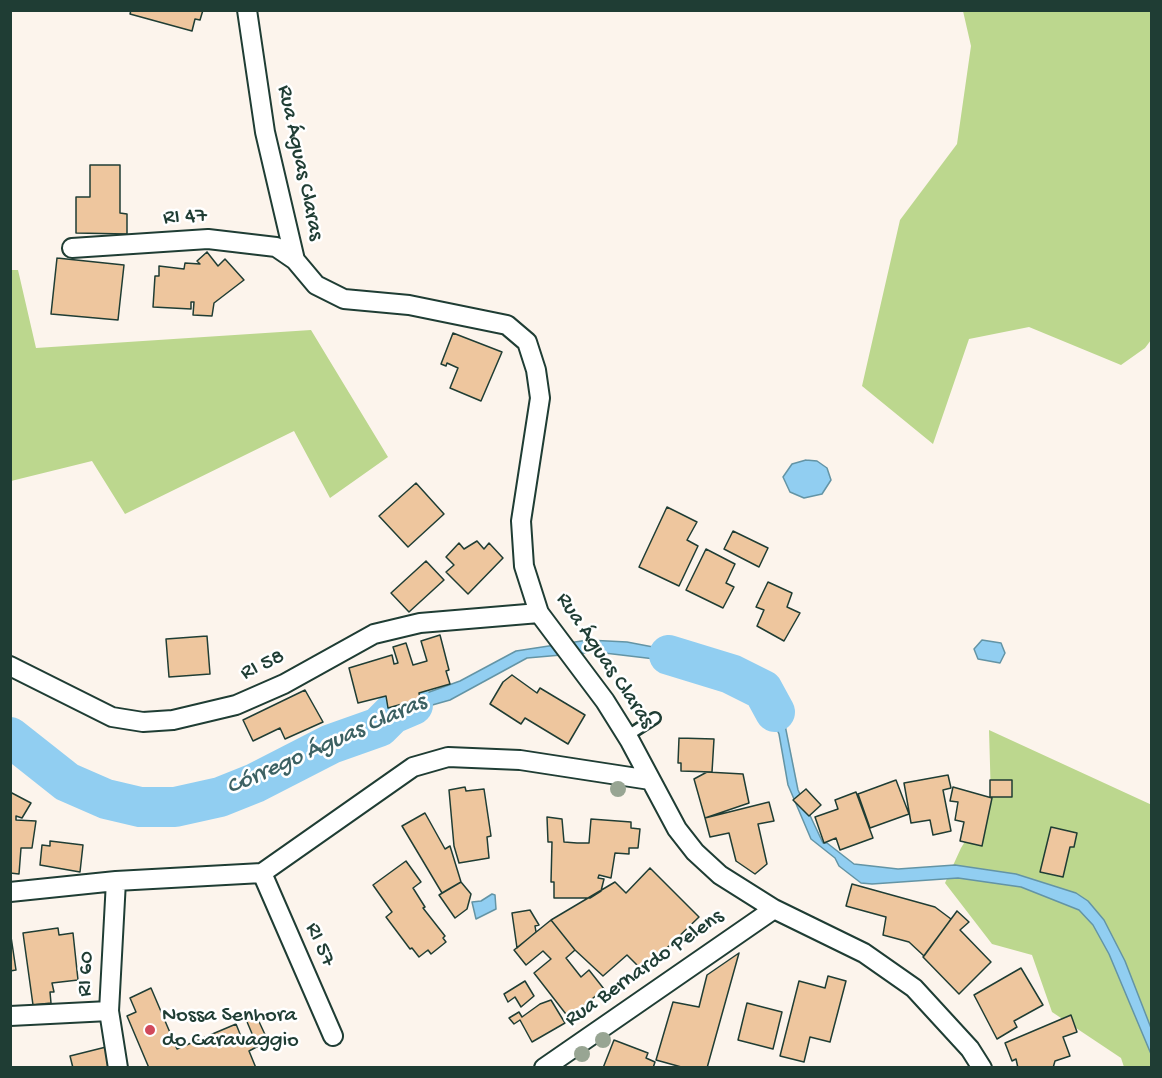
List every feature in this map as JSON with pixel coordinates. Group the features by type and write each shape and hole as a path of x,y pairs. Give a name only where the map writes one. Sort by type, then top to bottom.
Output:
{"street":[{"name":"Rua Águas Claras","path":"247,10 265,132 296,260 316,285 344,299 409,305 507,325 527,342 536,370 540,398 521,521 524,566 539,613 577,661 627,736 677,829 695,852 720,875 774,909 864,953 914,988 970,1049 982,1068"},
{"name":"RI 47","path":"72,248 208,239 276,247 296,260"},
{"name":"RI 58","path":"10,666 112,717 143,722 173,720 236,705 284,684 374,634 420,623 539,613"},
{"path":"10,892 116,881 262,873 413,767 448,757 520,760 650,780"},
{"name":"RI 57","path":"262,873 333,1036"},
{"name":"RI 60","path":"116,881 109,1011 118,1068"},
{"name":"Rua Bernardo Pelens","path":"544,1068 774,909"},
{"path":"10,1016 109,1011"}],"lane":[{"path":"627,736 655,718"}],"green space":[{"path":"963,11 1151,11 1151,340 1145,348 1121,365 1029,327 969,339 933,444 862,386 900,220 957,144 971,46"},
{"path":"11,270 18,270 36,348 311,330 388,457 330,498 294,431 125,514 92,461 11,481"},
{"path":"989,730 1152,805 1151,1067 1124,1067 1121,1058 1052,1012 1032,955 992,944 945,883 961,848 991,799"}],"water":[{"path":"806,460 817,461 827,468 831,480 822,494 804,498 790,492 783,477 792,464"},
{"path":"588,640 627,642 695,655 727,668 717,674 680,662 596,652 527,658 450,700 404,713 377,730 368,732 377,726 384,713 421,699 421,695 460,681 516,651"},
{"path":"982,640 1001,643 1005,653 1000,663 978,659 974,649"},
{"path":"740,673 768,690 784,720 798,790 823,843 827,843 854,864 898,869 955,865 1016,874 1076,893 1088,901 1104,920 1125,961 1151,1028 1151,1054 1109,954 1093,925 1079,910 1021,887 958,878 861,883 839,866 835,858 811,839 788,785 779,734 761,696 730,679"},
{"path":"492,894 495,895 496,909 476,919 472,902 481,901"}],"building":[{"path":"131,10 203,10 200,20 195,19 192,31 130,14"},
{"path":"90,165 120,165 120,213 127,214 127,234 76,233 76,197 90,197"},
{"path":"207,252 218,266 225,259 244,280 214,303 212,316 193,315 194,302 191,302 191,309 153,307 155,276 159,276 159,266 184,269 185,263 200,264 197,261"},
{"path":"57,258 124,265 118,320 51,314"},
{"path":"453,333 502,352 481,401 450,388 458,368 447,363 446,366 441,364"},
{"path":"416,483 444,514 408,547 379,516"},
{"path":"667,507 697,522 687,540 698,546 679,586 639,567"},
{"path":"733,531 768,548 759,567 724,549"},
{"path":"477,541 484,549 489,543 503,558 468,594 446,572 454,565 446,557 459,543 464,549"},
{"path":"706,549 735,564 726,583 734,587 723,608 686,590"},
{"path":"426,561 444,580 409,612 391,593"},
{"path":"768,582 792,593 787,607 800,613 784,641 757,626 764,610 756,607"},
{"path":"440,635 449,670 446,671 450,684 419,693 420,699 388,708 386,696 358,703 349,668 392,655 394,664 398,663 393,647 406,643 413,665 427,661 421,641"},
{"path":"207,636 210,674 169,677 166,639"},
{"path":"512,675 537,693 540,688 585,715 568,744 525,718 521,724 490,704 503,682"},
{"path":"305,690 323,722 285,739 280,728 253,741 243,720"},
{"path":"679,738 714,739 712,772 681,771 681,763 678,763"},
{"path":"707,772 743,774 749,803 705,818 694,779"},
{"path":"948,775 951,788 943,790 951,831 933,835 930,820 911,823 904,783"},
{"path":"896,780 909,814 870,828 858,794"},
{"path":"990,780 1012,780 1012,797 990,797"},
{"path":"465,787 466,791 484,789 491,836 487,837 489,858 459,863 454,846 449,790"},
{"path":"953,787 992,798 982,846 960,841 964,822 955,820 958,802 950,801"},
{"path":"806,789 821,805 809,816 793,800"},
{"path":"10,792 31,803 22,818 16,816 16,820 36,821 32,848 21,848 19,874 10,873"},
{"path":"856,792 873,838 840,850 836,838 824,843 815,817 838,809 835,800"},
{"path":"769,802 774,821 758,824 767,864 755,874 736,861 729,833 710,837 705,818"},
{"path":"425,813 445,849 450,846 461,882 442,893 402,826"},
{"path":"547,817 562,819 564,842 577,843 589,843 591,819 631,822 631,828 640,829 638,848 629,848 629,854 615,853 611,878 599,875 598,878 604,879 601,891 590,898 554,898 554,882 551,882 552,842 548,842"},
{"path":"1051,827 1077,833 1074,847 1070,847 1063,877 1040,872"},
{"path":"50,841 83,845 80,872 40,865 42,845 50,846"},
{"path":"406,861 421,882 413,888 425,907 423,908 445,936 443,938 446,942 431,954 428,950 419,957 412,948 410,949 386,917 392,912 373,885"},
{"path":"650,868 699,917 643,971 627,955 603,976 575,950 551,920 615,882 626,893"},
{"path":"461,882 471,894 467,909 455,918 439,895"},
{"path":"852,884 935,907 951,919 924,956 909,942 883,935 886,917 846,906"},
{"path":"530,910 539,925 535,926 536,932 517,948 512,913"},
{"path":"957,911 969,922 960,930 991,962 959,994 923,957"},
{"path":"551,920 575,950 566,958 581,977 589,970 604,989 569,1018 534,973 551,959 543,951 526,965 514,950"},
{"path":"58,928 59,935 73,933 78,980 52,983 54,992 50,992 51,1003 33,1005 23,933"},
{"path":"10,930 16,970 10,971"},
{"path":"739,953 707,1068 685,1068 656,1060 673,1002 699,1007 707,975"},
{"path":"1021,968 1043,1005 1014,1021 1017,1027 997,1039 974,995"},
{"path":"828,976 846,981 830,1042 810,1037 804,1062 780,1056 799,981 825,988"},
{"path":"525,981 534,996 521,1007 515,997 508,1002 504,994"},
{"name":"Nossa Senhora do Caravaggio","path":"151,988 177,1049 236,1024 242,1039 253,1036 245,1017 255,1013 268,1041 249,1051 256,1068 149,1068 127,1016 136,1012 130,998"},
{"path":"551,1000 565,1023 532,1042 520,1020 514,1024 509,1018 519,1012 522,1017 540,1004"},
{"path":"747,1003 782,1012 773,1049 738,1040"},
{"path":"1071,1015 1077,1032 1063,1037 1070,1056 1055,1061 1053,1068 1018,1068 1016,1059 1012,1061 1005,1043"},
{"path":"614,1040 648,1053 646,1058 655,1062 653,1068 603,1068"},
{"path":"106,1047 111,1068 73,1068 70,1056"}],"waterway":[{"name":"Córrego Águas Claras","path":"669,655 731,674 763,690 775,712"},
{"name":"Córrego Águas Claras","path":"10,737 67,782 106,799 140,807 175,807 220,797 255,783 331,744 379,727 392,714 413,705"}],"place":[{"name":"Nossa Senhora do Caravaggio","path":"150,1030"}]}
